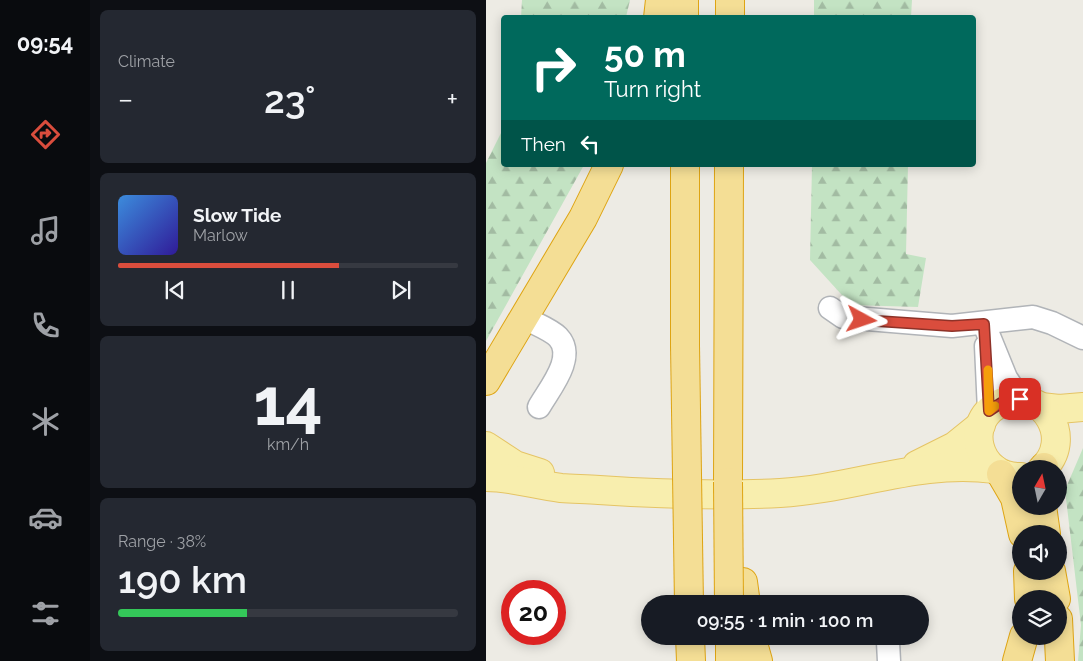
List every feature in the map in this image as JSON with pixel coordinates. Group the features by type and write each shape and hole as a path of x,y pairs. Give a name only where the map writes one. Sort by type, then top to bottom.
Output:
{"highway":[{"path":"658,15 660,0"},
{"path":"684,0 684,15"},
{"path":"730,0 730,15"},
{"path":"486,381 583,218 608,167"},
{"path":"685,167 685,345 689,595"},
{"path":"729,167 728,482 740,595"},
{"path":"754,645 758,661"},
{"path":"1017,661 1021,645"},
{"path":"1059,645 1060,661"}],"main road":[{"path":"905,471 955,446 1001,403 1031,403 1059,409 1083,407"},
{"path":"1031,403 1055,426 1034,460"},
{"path":"985,418 978,442 981,453 1012,463"},
{"path":"1038,460 1083,425"},
{"path":"486,446 498,456 521,467 597,489"},
{"path":"486,477 561,488 656,494 781,493 871,480 905,471 971,466 1012,467"}],"lane":[{"path":"830,308 843,317 862,320 985,328 1011,318 1033,317 1052,323 1083,338"},
{"path":"525,318 554,334 562,342 564,351 563,364 539,407"},
{"path":"985,328 1006,378 1031,403"},
{"path":"985,328 985,418"}],"green space":[{"path":"522,0 630,0 626,15 521,15"},
{"path":"814,0 912,0 911,15 814,15"},
{"path":"501,133 501,167 583,167 486,341 486,163"},
{"path":"812,167 908,167 906,254 926,258 918,307 851,305 810,260"},
{"path":"1083,448 1083,661 1078,661 1081,625 1067,507 1067,485"}],"slow traffic":[{"path":"988,370 989,411 995,406"}],"route":[{"path":"862,320 952,326 984,324 986,332 989,411 1001,403 1020,399"}]}
